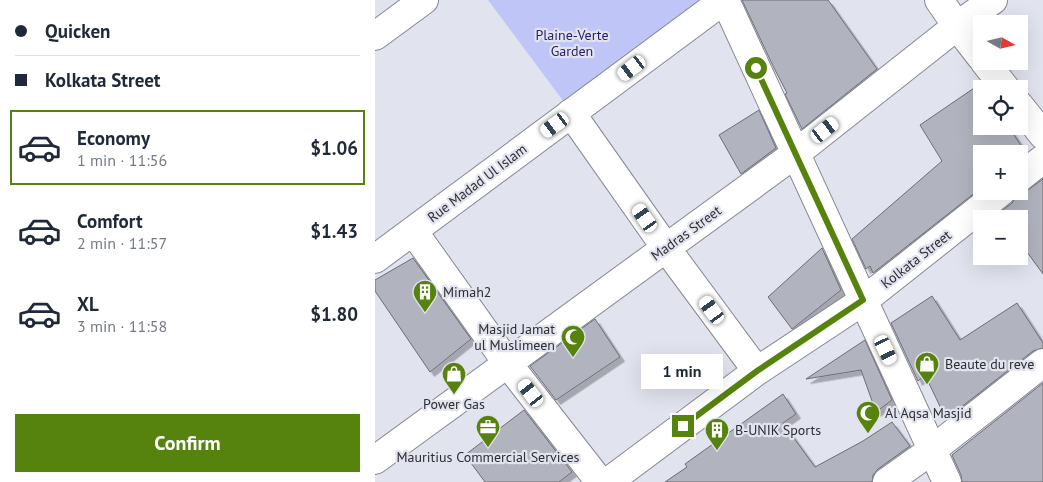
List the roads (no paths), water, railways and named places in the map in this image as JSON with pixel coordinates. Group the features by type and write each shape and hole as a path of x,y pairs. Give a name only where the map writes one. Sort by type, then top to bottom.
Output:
{"street":[{"path":"375,36 423,0"},
{"path":"725,0 947,482"},
{"name":"Rue Madad Ul Islam","path":"375,259 725,0"},
{"path":"939,0 973,47"},
{"name":"Madras Street","path":"375,460 795,154 957,26 993,0"},
{"path":"571,114 666,248 757,371"},
{"path":"1028,116 1043,135"},
{"path":"1028,171 1043,159"},
{"name":"Kolkata Street","path":"608,482 757,371 863,300 991,200"},
{"path":"413,231 508,364 600,482"},
{"path":"887,482 932,450 1043,363"}],"place":[{"name":"Mimah2","path":"425,313"},
{"name":"Masjid Jamat ul Muslimeen","path":"573,358"},
{"name":"Beaute du reve","path":"927,385"},
{"name":"Power Gas","path":"454,395"},
{"name":"Al Aqsa Masjid","path":"868,434"},
{"name":"Mauritius Commercial Services","path":"488,448"},
{"name":"B-UNIK Sports","path":"717,451"}],"park label":[{"name":"Plaine-Verte Garden","path":"572,43"}]}
